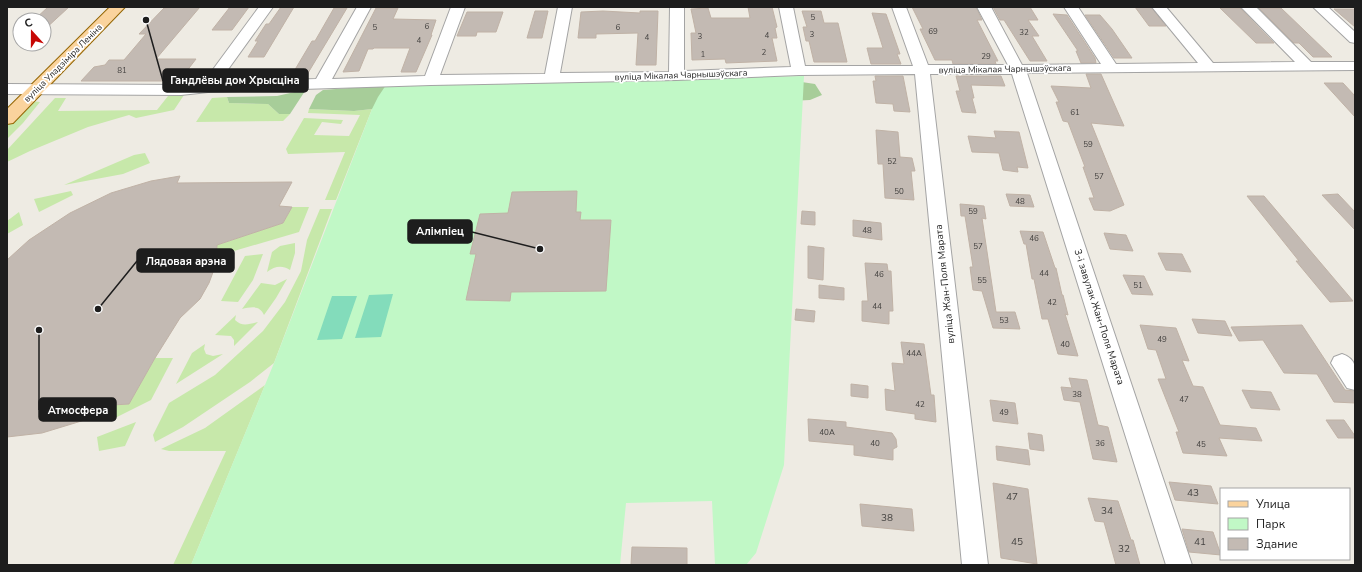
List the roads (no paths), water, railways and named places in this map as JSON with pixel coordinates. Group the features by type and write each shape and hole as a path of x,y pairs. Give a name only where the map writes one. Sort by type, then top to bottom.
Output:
{"main road":[{"name":"вуліца Уладзіміра Леніна","path":"7,119 30,89 106,7"},
{"name":"вуліца Уладзіміра Леніна","path":"7,105 30,89 118,7"}],"street":[{"path":"208,87 266,7"},
{"path":"321,84 364,7"},
{"path":"431,80 458,7"},
{"path":"552,78 565,7"},
{"path":"676,76 677,7"},
{"path":"786,7 799,71"},
{"name":"вуліца Жан-Поля Марата","path":"899,7 922,70 975,565"},
{"name":"3-і завулак Жан-Поля Марата","path":"984,7 1018,69 1180,565"},
{"path":"1071,7 1111,68"},
{"path":"1158,7 1208,66"},
{"path":"1248,7 1307,66"},
{"path":"1320,7 1355,39"},
{"name":"вуліца Мікалая Чарнышэўскага","path":"7,89 181,90 208,87 431,80 676,76 799,71 1208,66 1355,66"},
{"path":"1342,363 1355,381"}],"place":[{"name":"Гандлёвы дом Хрысціна","path":"146,20"},
{"name":"Алімпіец","path":"540,249"},
{"name":"Лядовая арэна","path":"98,309"},
{"name":"Атмосфера","path":"39,330"}]}
